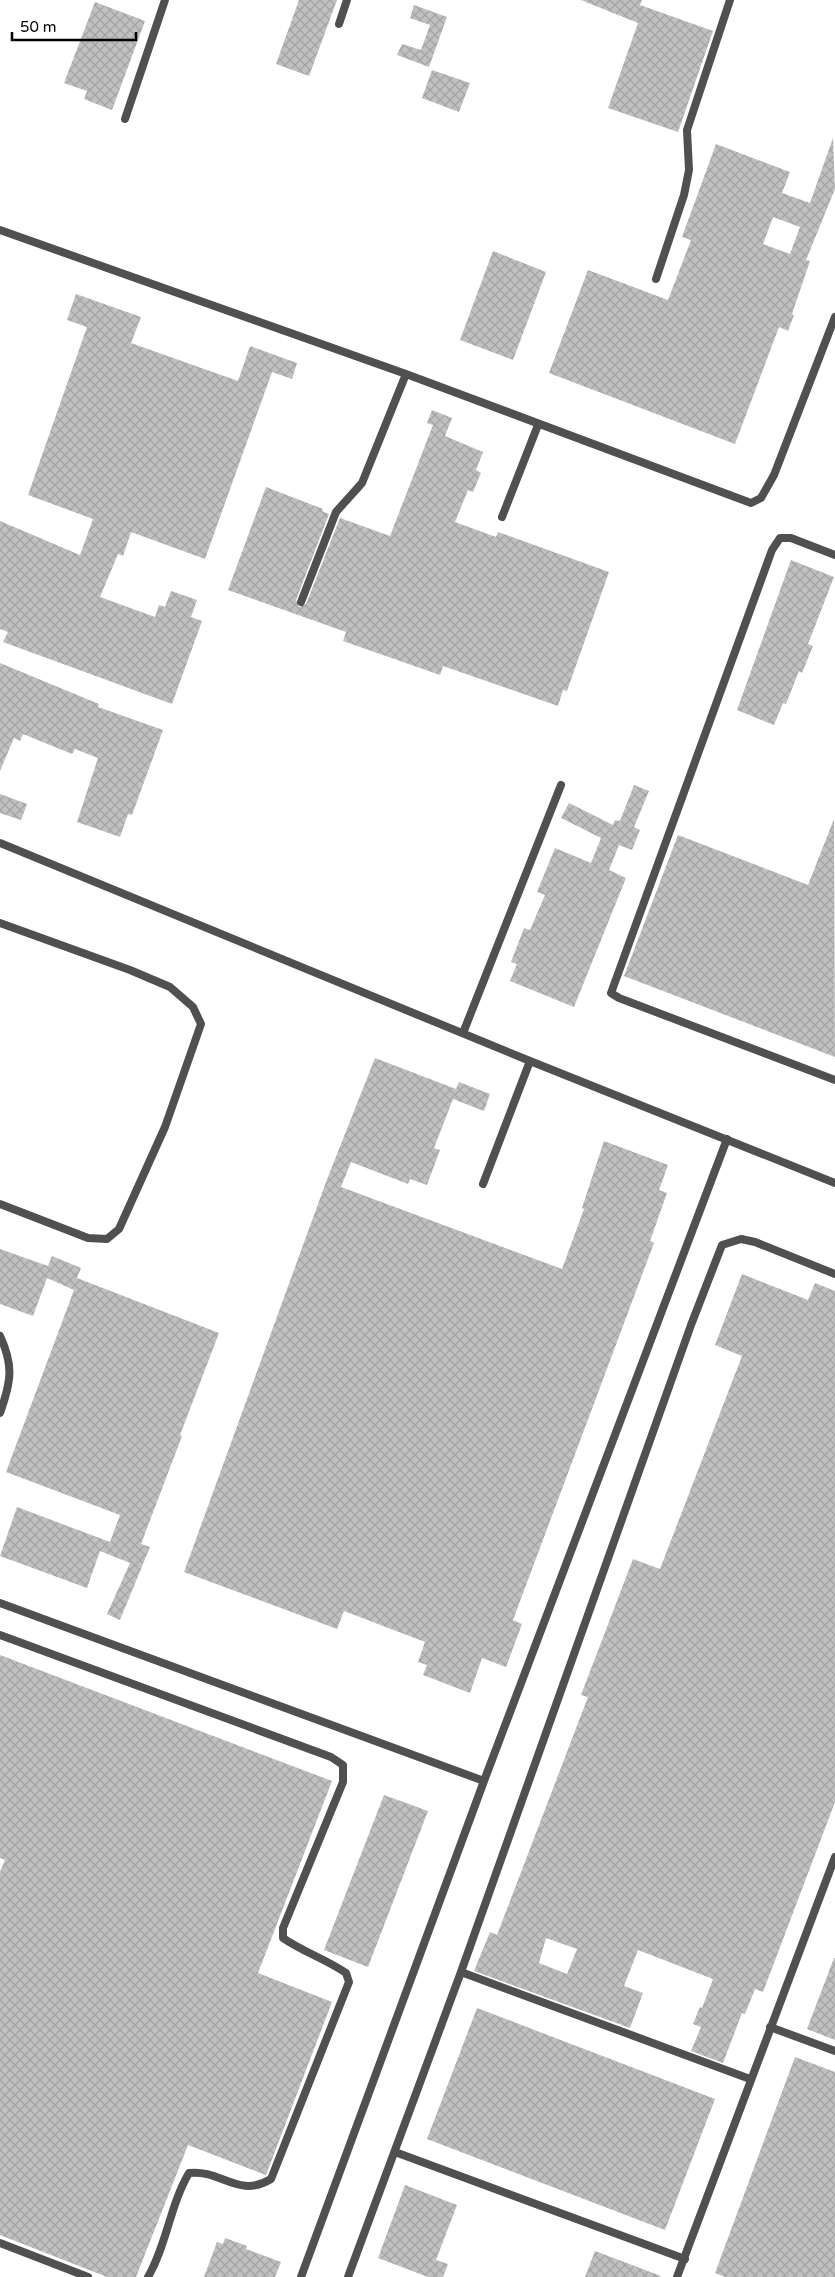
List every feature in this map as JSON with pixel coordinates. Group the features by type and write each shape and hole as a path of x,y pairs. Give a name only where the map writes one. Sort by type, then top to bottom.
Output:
{"lane":[{"path":"125,119 165,0"},
{"path":"339,24 347,0"},
{"path":"656,279 684,195 689,170 687,130 730,0"},
{"path":"0,230 406,374 538,425 751,503 760,498 774,475 835,317"},
{"path":"300,602 336,512 362,483 406,374"},
{"path":"502,517 538,425"},
{"path":"835,555 791,538 780,538 772,550 611,993 619,998 835,1080"},
{"path":"463,1033 561,785"},
{"path":"0,843 530,1061 835,1183"},
{"path":"0,923 130,970 170,987 194,1007 201,1024 165,1127 119,1229 107,1239 88,1238 0,1204"},
{"path":"483,1184 530,1061"},
{"path":"301,2277 484,1781 727,1139"},
{"path":"348,2277 461,1972 691,1325 722,1245 741,1239 755,1242 835,1274"},
{"path":"0,1336 10,1358 10,1380 0,1413"},
{"path":"0,1603 484,1781"},
{"path":"0,1634 331,1757 343,1765 343,1782 283,1928 283,1938 295,1947 341,1969 346,1973 348,1982 271,2179 260,2185 245,2187 199,2172 189,2173 181,2187 156,2262 148,2277"},
{"path":"677,2277 835,1857"},
{"path":"461,1972 750,2079"},
{"path":"770,2027 835,2051"},
{"path":"395,2152 685,2259"},
{"path":"0,2243 88,2277"}],"building":[{"path":"299,0 337,0 309,76 276,64"},
{"path":"581,0 642,0 640,5 713,31 678,132 608,108 638,23"},
{"path":"95,2 145,21 112,110 84,99 87,91 64,83"},
{"path":"414,5 447,17 429,67 397,55 402,44 421,50 430,25 410,18"},
{"path":"432,70 470,83 459,112 422,98"},
{"path":"833,138 835,189 806,260 810,261 788,331 779,327 735,444 549,373 588,270 668,300 691,240 682,237 716,144 790,172 782,193 810,203","holes":["773,217 800,227 790,254 763,244"]},
{"path":"493,251 546,272 513,360 460,340"},
{"path":"76,294 141,317 131,343 238,381 250,346 297,363 292,379 272,372 205,559 131,532 123,556 118,554 100,597 155,617 159,605 165,607 171,591 197,600 191,617 202,621 172,704 3,642 8,632 0,629 0,521 80,555 93,519 28,495 87,327 67,320"},
{"path":"432,410 452,418 445,436 483,452 476,470 481,473 473,492 468,490 455,522 496,537 498,532 609,572 567,691 563,690 558,706 443,666 440,675 343,641 346,632 228,590 266,487 323,509 322,511 329,514 296,600 299,607 306,604 340,518 390,536 433,425 427,423"},
{"path":"791,560 834,577 808,644 813,646 802,673 799,671 786,704 783,703 774,725 737,710"},
{"path":"0,663 99,704 98,707 163,730 132,815 128,814 120,837 77,822 98,758 75,749 72,754 23,734 20,741 14,738 0,771"},
{"path":"634,785 649,791 634,827 640,830 632,850 619,845 609,870 626,878 574,1007 510,981 517,964 511,962 524,928 530,930 545,895 537,892 555,848 591,863 601,838 561,818 569,803 613,825 615,820 620,821"},
{"path":"0,794 27,804 21,820 0,813"},
{"path":"834,819 835,1057 624,976 678,835 808,885"},
{"path":"375,1058 456,1089 459,1082 490,1094 484,1111 453,1099 434,1148 440,1150 427,1185 410,1179 408,1184 351,1162 341,1187 562,1269 584,1209 582,1208 604,1141 668,1165 659,1190 667,1193 650,1241 654,1243 513,1620 522,1624 506,1667 482,1658 470,1693 423,1675 427,1665 418,1662 425,1642 344,1611 337,1629 184,1572 326,1182"},
{"path":"0,1249 48,1266 52,1256 81,1268 77,1278 219,1333 141,1544 150,1547 120,1620 107,1614 130,1563 100,1551 87,1588 0,1556 17,1507 110,1542 120,1515 6,1472 74,1290 47,1278 33,1316 0,1304"},
{"path":"742,1274 808,1300 815,1283 835,1291 835,1802 763,1992 755,1989 745,2014 742,2013 723,2063 691,2051 701,2027 693,2024 700,2007 702,2008 713,1979 638,1950 624,1986 643,1993 630,2028 474,1971 490,1932 497,1935 588,1697 581,1695 633,1559 660,1569 742,1356 715,1345","holes":["546,1938 577,1949 567,1974 539,1963"]},
{"path":"0,1655 332,1781 258,1973 332,2002 266,2175 188,2145 136,2277 107,2277 0,2235 0,1872 5,1860 0,1858"},
{"path":"384,1795 428,1811 368,1967 324,1950"},
{"path":"835,1958 835,2040 807,2029"},
{"path":"477,2008 715,2099 665,2230 427,2139"},
{"path":"795,2057 835,2072 835,2277 725,2277 715,2273"},
{"path":"405,2185 457,2205 436,2260 448,2264 443,2277 428,2277 378,2258"},
{"path":"225,2238 247,2246 246,2249 281,2262 275,2277 204,2277 217,2242 223,2244"},
{"path":"595,2251 661,2276 585,2277"}]}
